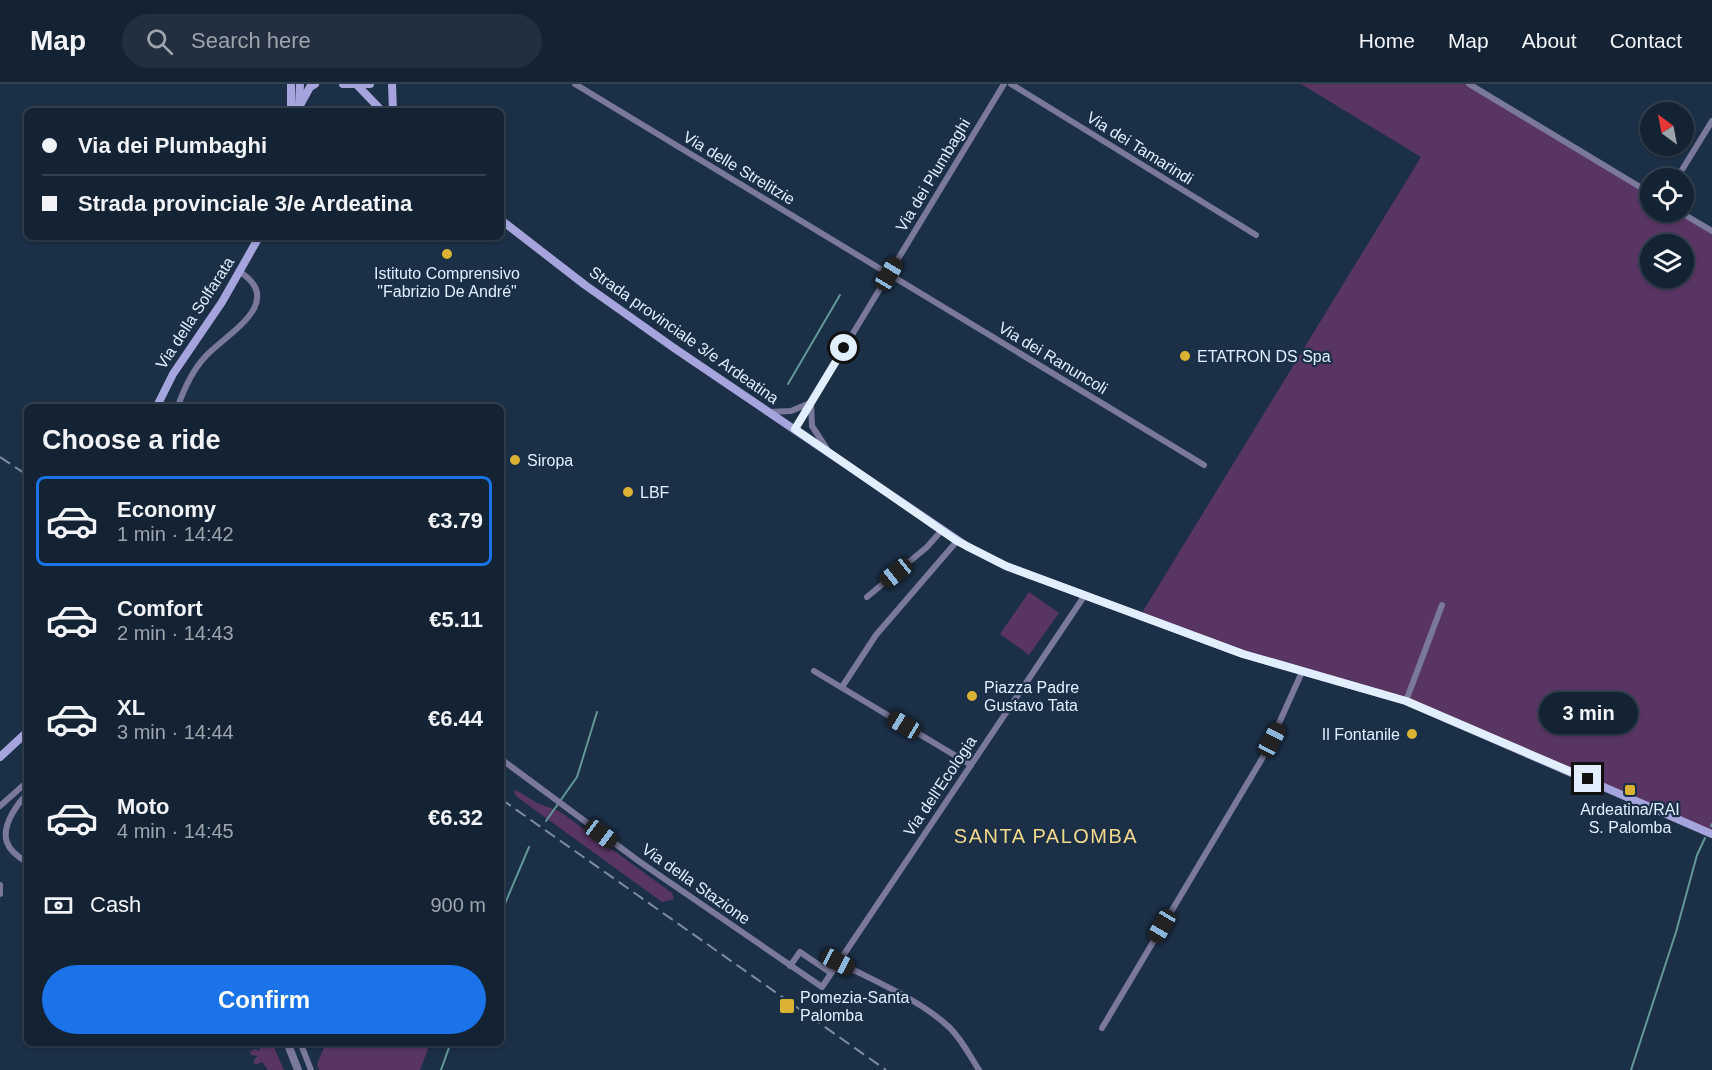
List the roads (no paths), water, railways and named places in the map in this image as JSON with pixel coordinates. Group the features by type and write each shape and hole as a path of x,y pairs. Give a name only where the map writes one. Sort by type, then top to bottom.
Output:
{"main road":[{"path":"291,84 296,108"},
{"path":"296,108 300,84"},
{"path":"297,108 310,87 315,84"},
{"path":"343,84 358,86 370,84"},
{"path":"392,84 393,108"},
{"path":"358,86 379,108"},
{"name":"Strada provinciale 3/e Ardeatina","path":"504,222 585,285 832,456 957,541 1006,566 1243,654 1406,701 1712,834"},
{"name":"Via della Solfarata","path":"158,404 177,368 240,272 257,240"},
{"path":"0,757 24,736"}],"street":[{"name":"Via delle Strelitzie","path":"575,84 889,274"},
{"name":"Via dei Plumbaghi","path":"795,429 1004,84"},
{"name":"Via dei Tamarindi","path":"1011,84 1256,235"},
{"path":"1469,84 1640,187"},
{"path":"1683,168 1712,121"},
{"path":"1694,220 1712,231"},
{"path":"179,404 189,380 201,361 244,324 254,311 255,289 250,280 240,272"},
{"name":"Via dei Ranuncoli","path":"889,274 1204,465"},
{"path":"768,412 791,411 811,403 812,426 832,456"},
{"path":"867,597 924,550 942,531"},
{"path":"842,687 880,630 957,541"},
{"name":"Via dell'Ecologia","path":"838,962 1085,595"},
{"path":"1406,701 1413,676 1442,604"},
{"path":"814,671 971,765"},
{"path":"1102,1028 1266,752 1302,672"},
{"name":"Via della Stazione","path":"504,761 822,987 831,973"},
{"path":"0,806 24,785"},
{"path":"24,799 7,820 2,836 10,852 24,860"},
{"path":"0,885 0,894"},
{"path":"790,966 800,952 831,973 838,962 903,996 948,1026 959,1038 979,1070"},
{"path":"289,1046 298,1070"},
{"path":"302,1046 311,1070"}],"waterway":[{"path":"788,384 840,295"},
{"path":"546,821 577,777 597,712"},
{"path":"1631,1070 1676,932 1697,855 1705,838"},
{"path":"504,906 529,847"},
{"path":"441,1070 450,1046"}],"railway":[{"path":"0,457 24,473"},
{"path":"504,801 886,1070"}],"place":[{"name":"Istituto Comprensivo \"Fabrizio De André\"","path":"447,254"},
{"name":"ETATRON DS Spa","path":"1185,356"},
{"name":"Siropa","path":"515,460"},
{"name":"LBF","path":"628,492"},
{"name":"Piazza Padre Gustavo Tata","path":"972,696"},
{"name":"Il Fontanile","path":"1412,734"},
{"name":"Ardeatina/RAI S. Palomba","path":"1630,790"},
{"name":"Pomezia-Santa Palomba","path":"787,1006"}],"district":[{"name":"SANTA PALOMBA","path":"1046,836"}]}
